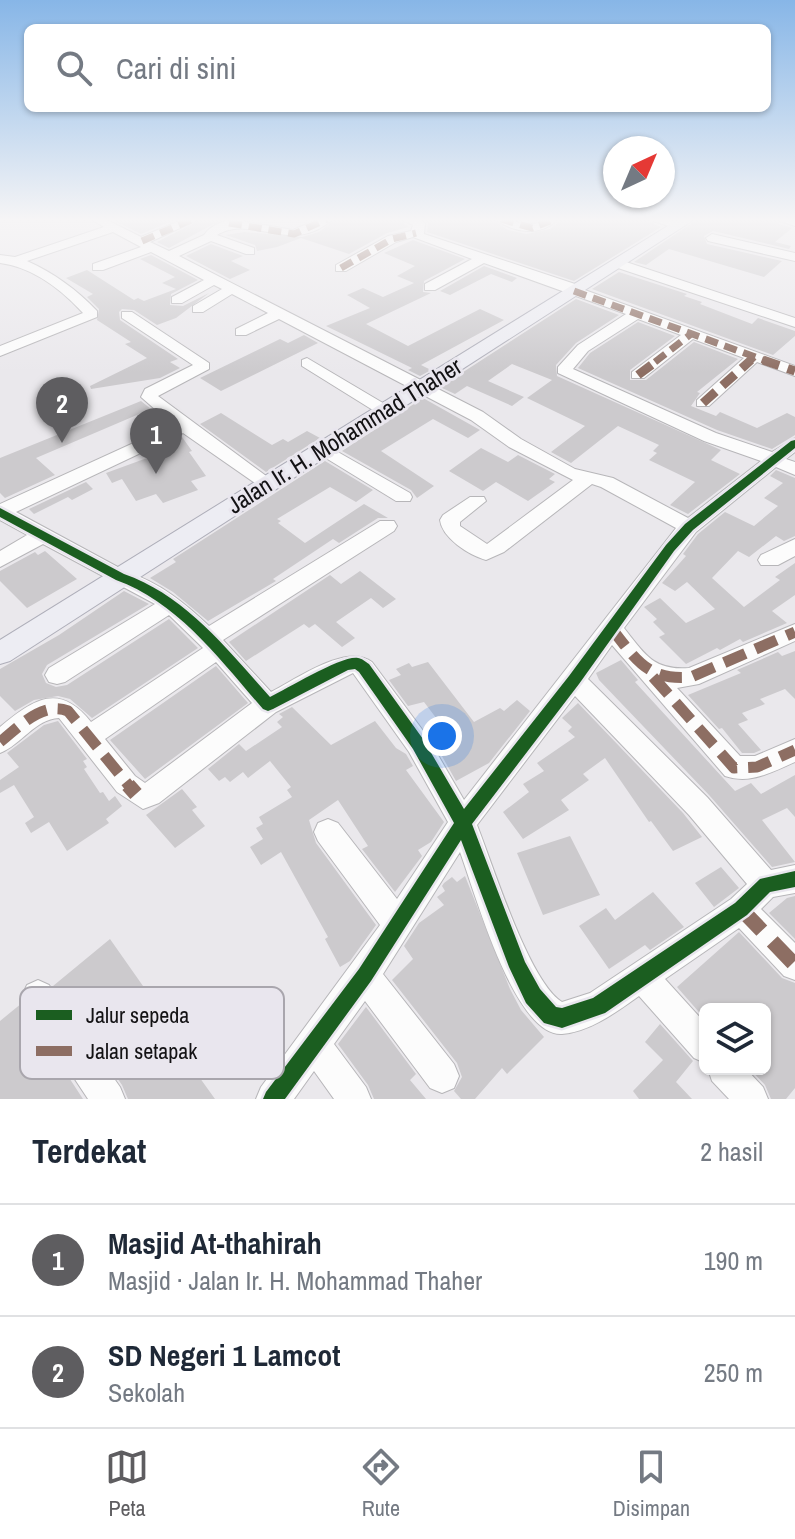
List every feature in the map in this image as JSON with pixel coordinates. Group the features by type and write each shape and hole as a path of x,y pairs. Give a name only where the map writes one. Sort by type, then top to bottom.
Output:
{"main road":[{"name":"Jalan Ir. H. Mohammad Thaher","path":"0,653 606,270"}],"street":[{"path":"0,351 92,314 57,281 36,270"},
{"path":"200,270 415,389"},
{"path":"430,287 461,270"},
{"path":"521,270 795,371"},
{"path":"639,270 795,323"},
{"path":"177,300 216,279"},
{"path":"198,309 233,288"},
{"path":"241,332 280,313"},
{"path":"636,314 583,348 563,370 710,437 743,446 795,469"},
{"path":"127,315 204,366 149,395 184,426 268,484"},
{"path":"638,375 691,334"},
{"path":"703,403 754,357"},
{"path":"345,358 477,416 551,464 587,479 607,482 689,527"},
{"path":"307,363 382,409"},
{"path":"0,512 184,426"},
{"path":"273,1099 365,975 463,823 574,680 670,548 689,527 795,443"},
{"path":"322,448 403,497"},
{"path":"477,501 450,520 451,529 486,553 587,479"},
{"path":"0,512 120,577 138,583 169,605 213,644 268,705"},
{"path":"89,737 213,644 387,526"},
{"path":"0,560 41,536"},
{"path":"768,560 778,558 795,546"},
{"path":"57,675 169,605"},
{"path":"611,628 734,768 757,767 795,750"},
{"path":"650,674 666,680 691,677 795,632"},
{"path":"0,742 52,706 68,711 126,784 143,797 150,795 268,705 345,665 357,663 364,668 418,744 463,823 518,967 533,996 551,1016 562,1018 598,1006 643,977 741,909 766,885 795,879"},
{"path":"574,680 698,806 766,885"},
{"path":"328,832 398,924"},
{"path":"741,909 795,965"},
{"path":"365,975 442,1076"},
{"path":"643,977 699,1040"},
{"path":"314,1044 354,1099"},
{"path":"729,1075 751,1099"},
{"path":"94,1079 108,1099"}],"building":[{"path":"87,270 134,300 144,301 176,289 162,283 175,277 162,270 180,270 198,280 171,294 170,305 183,306 209,293 176,318 157,325 134,310 122,309 119,312 120,320 178,359 170,362 180,368 160,378 91,389 90,386 147,358 125,344 131,342 97,320 99,309 87,297 93,294 66,278"},
{"path":"213,270 249,270 230,279"},
{"path":"407,270 444,270 424,281 423,292 431,293 366,324 408,346 480,309 504,320 421,365 431,370 420,376 408,370 412,368 326,326 370,308 347,295 363,288 383,297 414,283 397,276"},
{"path":"476,270 496,270 517,278 512,282 491,274 450,295 440,291"},
{"path":"542,270 591,270 574,281"},
{"path":"741,270 772,270 764,277"},
{"path":"619,272 687,294 684,296 702,302 700,304 752,324 758,318 795,331 795,336 773,355 592,289"},
{"path":"576,299 619,315 576,343 556,365 557,376 721,450 711,460 740,474 688,514 670,505 695,482 649,460 657,453 653,451 659,445 618,426 571,463 551,452 585,426 527,398 552,380 512,364 488,381 524,397 512,406 467,386 455,394 440,387"},
{"path":"638,322 675,336 630,370 630,380 646,380 694,342 738,359 697,392 700,393 691,406 716,416 720,412 757,428 787,413 795,417 795,435 772,449 717,430 578,368 590,353"},
{"path":"304,335 318,343 221,391 200,378 280,339 288,343"},
{"path":"423,398 480,430 468,438 433,419 381,451 434,486 417,498 411,490 342,451"},
{"path":"141,401 151,409 36,458 55,475 5,498 0,493 0,458"},
{"path":"221,413 272,445 283,439 288,442 307,431 320,438 266,472 200,424"},
{"path":"182,437 206,476 191,481 198,490 163,503 156,494 136,501 122,479 112,483 106,473 158,454 153,450"},
{"path":"481,448 508,462 518,455 555,474 549,479 555,482 528,501 496,482 483,491 449,471"},
{"path":"325,461 373,490 356,502 330,487 277,519 281,521 278,523 305,543 364,504 388,518 378,518 339,543 333,539 273,579 276,581 208,621 173,592 150,578 176,562 173,559"},
{"path":"776,470 795,478 795,536 784,541 776,536 749,557 738,551 712,578 744,607 780,580 775,577 795,563 795,595 772,611 787,623 743,642 740,639 720,650 717,648 686,664 659,637 665,634 653,622 657,619 644,607 660,598 686,623 715,609 687,582 675,591 662,583 686,556 683,554 698,534 725,512 754,526 778,506 764,498 783,483 770,476"},
{"path":"86,482 93,489 72,500 68,497 34,514 29,509"},
{"path":"45,551 77,579 27,608 0,581 0,571 35,552 38,555"},
{"path":"360,571 396,599 383,608 371,598 336,622 355,638 342,647 315,624 309,628 304,624 246,661 229,642 330,575 341,584"},
{"path":"124,591 149,604 47,665 42,674 46,683 56,687 67,685 169,619 198,648 92,718 70,699 58,696 34,700 15,711 0,696 0,669 59,635"},
{"path":"795,651 795,699 785,689 760,699 765,704 742,713 748,720 738,724 761,750 754,753 742,753 688,695 741,673 737,670 778,652 782,656"},
{"path":"621,660 638,680 635,682 735,791 751,783 761,794 795,775 795,817 787,808 762,820 795,862 772,867 709,795 599,680 596,673"},
{"path":"428,662 474,722 500,708 504,711 517,700 530,711 489,763 456,781 434,742 449,735 424,702 408,706 389,680 401,675 396,669 409,663 412,667"},
{"path":"216,666 248,703 145,779 110,740"},
{"path":"578,703 702,837 673,851 605,758 583,774 589,780 561,800 569,810 523,839 503,812 529,792 523,784 544,771 537,763 575,737 568,731 572,727 562,718"},
{"path":"292,707 331,745 375,721 396,748 406,754 413,766 406,770 444,822 431,842 418,850 422,856 395,892 362,849 368,846 338,800 309,820 316,843 376,925 350,961 340,967 325,939 328,937 281,852 261,865 250,847 263,839 256,828 263,824 259,817 292,797 287,790 291,787 270,761 248,778 243,772 230,782 225,777 219,781 208,769 239,744 246,751 282,727 277,722 283,717 279,714"},
{"path":"58,721 87,759 83,761 87,767 84,769 100,793 103,792 109,801 115,796 122,806 106,819 109,823 67,851 49,822 31,833 25,823 34,817 14,785 0,793 0,780 19,767 7,753 44,725"},
{"path":"182,789 197,807 192,810 205,826 175,848 146,815"},
{"path":"570,836 600,895 543,915 517,853"},
{"path":"721,867 739,888 714,907 695,883"},
{"path":"465,876 510,989 521,1010 544,1037 507,1074 502,1068 475,1099 461,1099 454,1091 462,1077 457,1063 392,980 413,959 404,946 419,923 444,905 437,897 445,891 444,883 452,877 457,882"},
{"path":"653,892 684,927 650,950 645,945 609,969 579,926 606,908 615,920"},
{"path":"795,896 795,939 769,913 787,898"},
{"path":"739,932 782,978 795,983 795,1088 786,1099 771,1099 765,1085 756,1075 771,1075 771,1003 699,1003 699,1012 677,987"},
{"path":"110,939 144,987 54,987"},
{"path":"20,1005 20,1079 70,1079 83,1099 0,1099 0,1021"},
{"path":"366,1007 416,1074 410,1080 426,1099 374,1099 368,1085 338,1044"},
{"path":"660,1024 693,1061 676,1082 692,1099 639,1099 633,1091 663,1060 645,1042"},
{"path":"118,1079 201,1079 215,1099 128,1099"}],"marked path":[{"path":"574,291 795,371"},
{"path":"638,375 691,334"},
{"path":"703,403 754,357"},
{"path":"611,628 644,668 676,679 691,677 795,632"},
{"path":"653,677 734,768 757,767 795,750"},
{"path":"0,742 42,711 51,708 68,711 136,794"},
{"path":"741,909 795,965"}],"cycle path":[{"path":"273,1099 365,975 463,823 574,680 670,548 689,527 795,443"},
{"path":"0,512 159,596 200,630 268,705 345,665 357,663 364,668 418,744 463,823 518,967 533,996 551,1016 562,1018 598,1006 741,909 766,885 795,879"}],"place":[{"name":"SD Negeri 1 Lamcot","path":"62,443"},
{"name":"Masjid At-thahirah","path":"156,474"}]}
